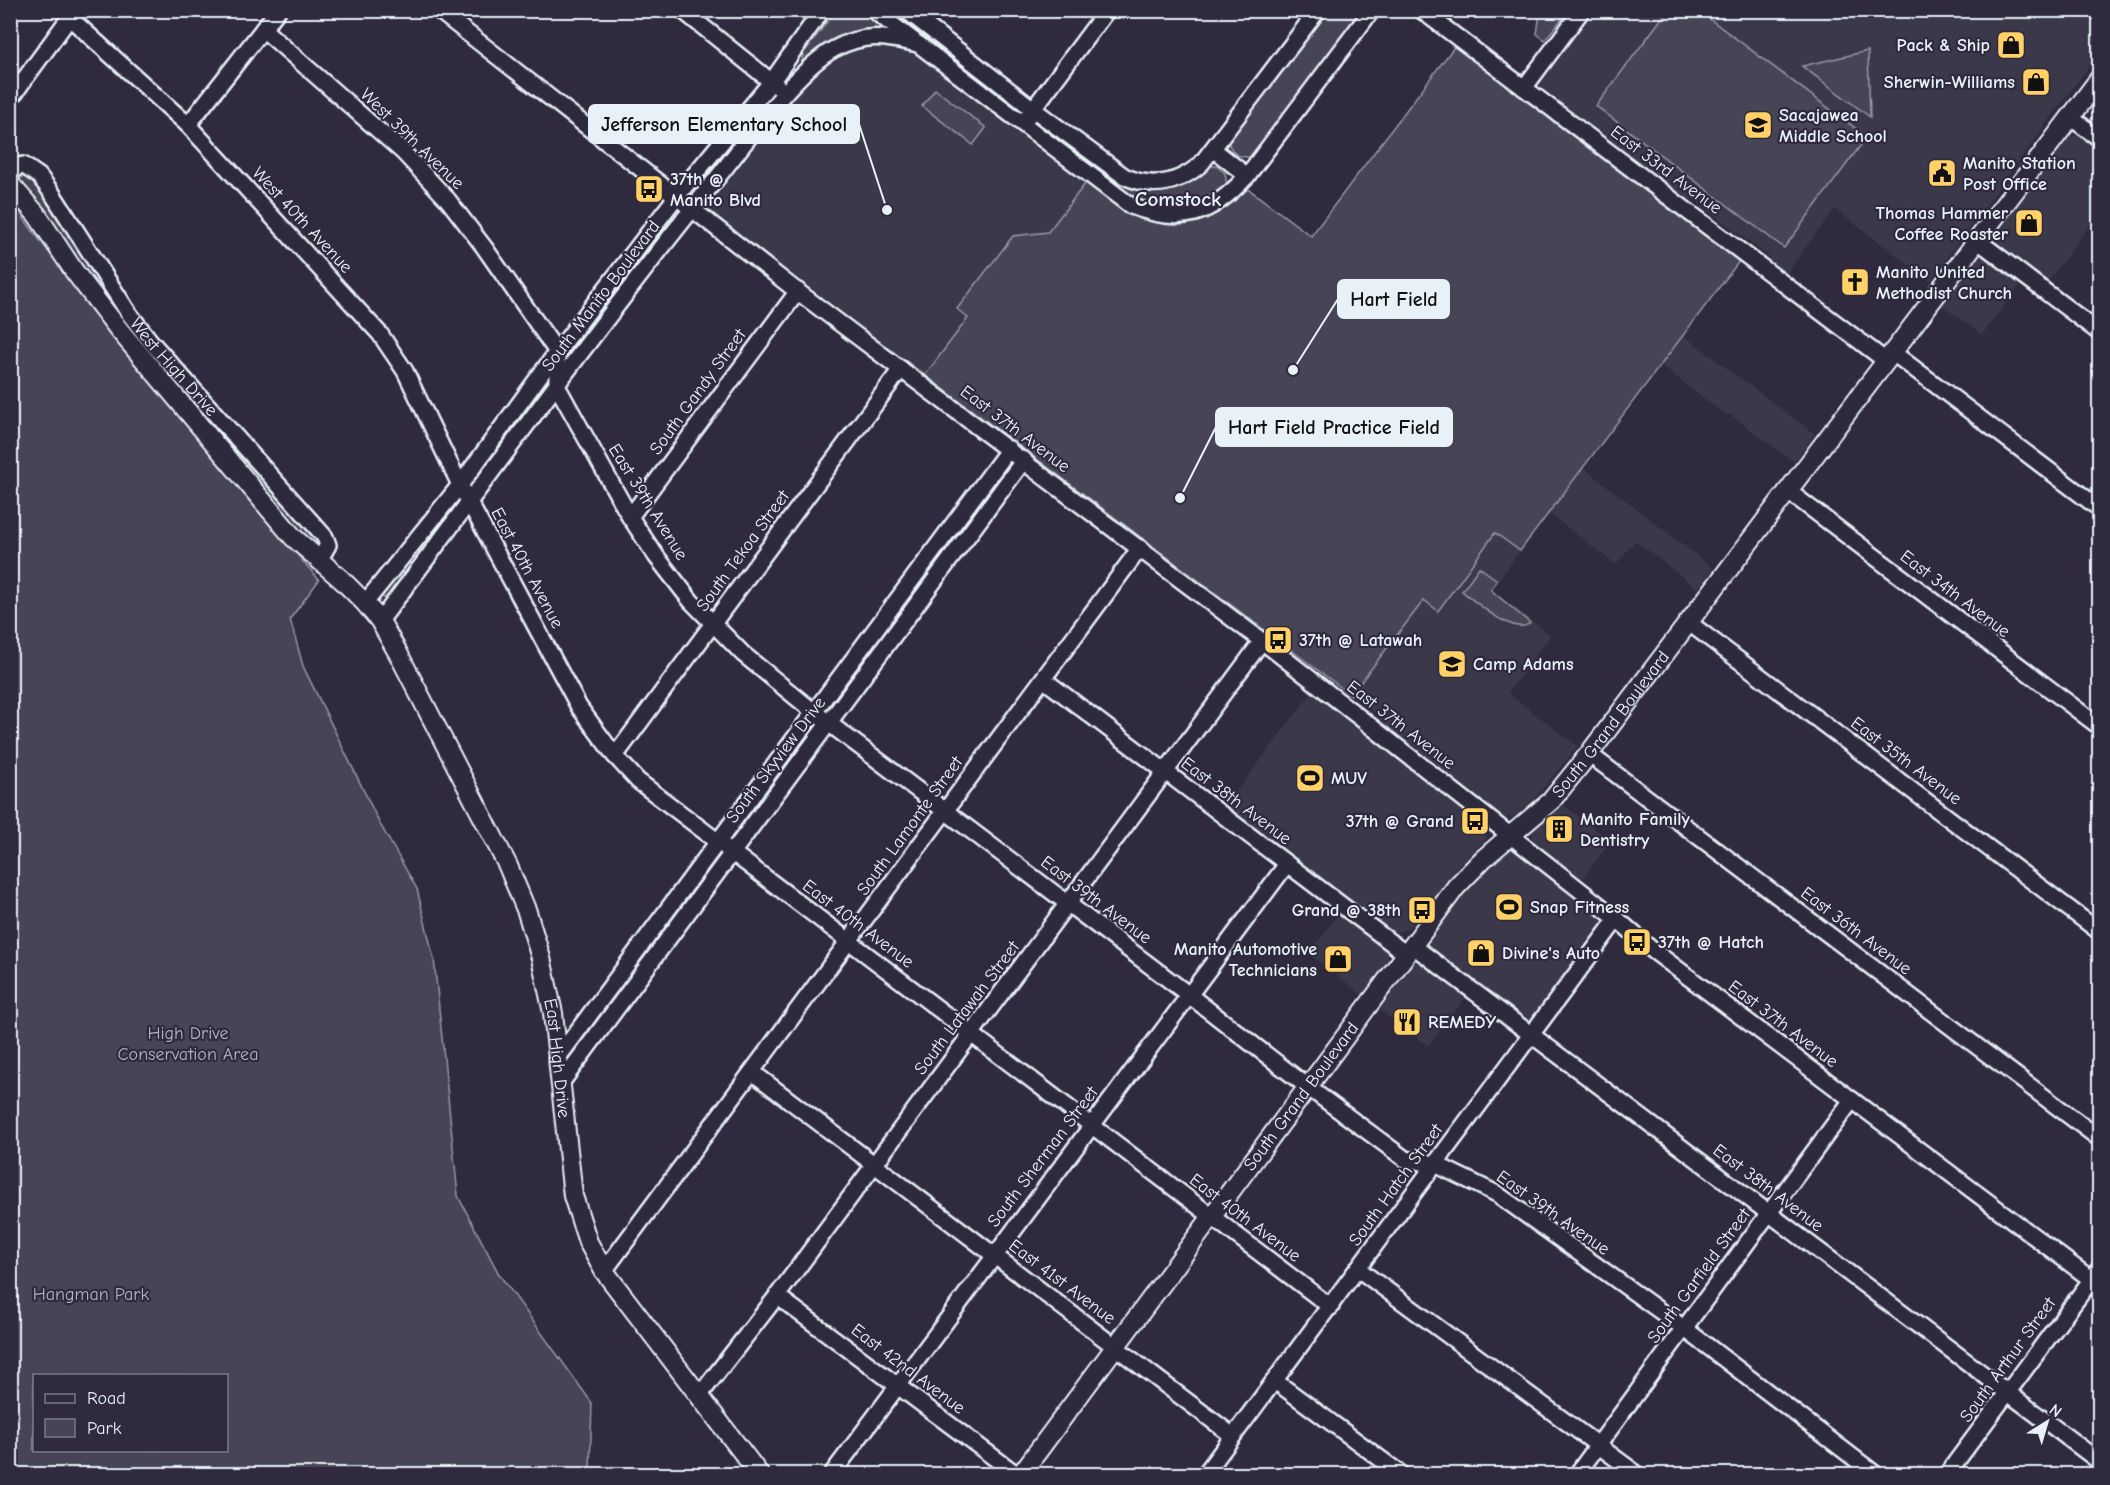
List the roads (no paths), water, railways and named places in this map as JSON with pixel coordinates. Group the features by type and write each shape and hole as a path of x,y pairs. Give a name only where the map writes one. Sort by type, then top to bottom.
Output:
{"main road":[{"name":"South Grand Boulevard","path":"1021,1474 1456,887 1483,859 1551,801 1589,754 2100,78"},
{"name":"West High Drive","path":"10,184 37,215 74,271 120,331 293,537 365,603 380,621"},
{"name":"East High Drive","path":"380,621 508,866 526,912 541,958 553,1013 573,1196 588,1242 604,1271 759,1474"}],"street":[{"path":"188,125 278,10"},
{"name":"East 37th Avenue","path":"438,10 691,210 1263,640 1510,837 1617,919 1651,949 1852,1100 2097,1278"},
{"path":"682,10 786,93"},
{"name":"South Manito Boulevard","path":"365,603 460,485 557,352 676,197 772,81 822,10"},
{"path":"873,10 918,44"},
{"path":"906,10 1033,109 1124,176 1150,183 1179,180 1201,164 1318,10"},
{"path":"1022,124 1107,10"},
{"name":"South Manito Boulevard","path":"380,621 691,210 786,93 815,63 833,50 853,40 882,36 918,44 1131,206 1155,214 1175,216 1204,210 1216,205 1230,194 1247,176 1372,10"},
{"name":"East 33rd Avenue","path":"1421,10 1889,357 2100,509"},
{"path":"1524,88 1582,10"},
{"path":"10,99 73,14"},
{"name":"West 40th Avenue","path":"73,14 188,125 380,334 405,371 460,485"},
{"name":"West 39th Avenue","path":"263,29 403,152 448,200 484,247 557,352"},
{"path":"2070,117 2100,139"},
{"path":"1213,149 1247,176"},
{"name":"West High Drive","path":"17,169 39,176 128,312 325,537 328,545 320,560"},
{"path":"1977,240 2100,333"},
{"name":"South Gandy Street","path":"630,517 798,291"},
{"path":"556,386 557,352"},
{"name":"South Tekoa Street","path":"615,756 901,369"},
{"name":"East 39th Avenue","path":"556,386 630,517 656,556 691,601 752,661 814,712 1405,1159 1435,1164 1497,1194 1685,1329 1875,1474"},
{"name":"South Skyview Drive","path":"559,1056 1009,449"},
{"name":"South Skyview Drive","path":"561,1083 1024,460"},
{"name":"East 40th Avenue","path":"460,485 579,707 615,756 638,781 1331,1307"},
{"name":"East 34th Avenue","path":"1788,491 2100,727"},
{"name":"South Lamonte Street","path":"604,1271 1140,548"},
{"name":"East 35th Avenue","path":"1688,622 2100,932"},
{"name":"South Latawah Street","path":"699,1396 777,1296 1263,640"},
{"name":"East 38th Avenue","path":"1043,679 1287,864 1532,1034 2100,1462"},
{"name":"East 36th Avenue","path":"1589,754 2100,1139"},
{"name":"South Sherman Street","path":"832,1474 1287,864"},
{"name":"South Hatch Street","path":"1208,1474 1233,1436 1617,919"},
{"name":"East 41st Avenue","path":"752,1072 1233,1436"},
{"name":"South Garfield Street","path":"1577,1474 1852,1100"},
{"path":"1358,1269 1637,1474"},
{"name":"South Arthur Street","path":"1947,1474 2097,1278"},
{"name":"East 42nd Avenue","path":"777,1296 1016,1474"},
{"path":"1275,1381 1401,1474"}],"place":[{"name":"Pack & Ship","path":"2011,45"},
{"name":"Sherwin-Williams","path":"2036,82"},
{"name":"Sacajawea Middle School","path":"1758,125"},
{"name":"Manito Station Post Office","path":"1942,173"},
{"name":"37th @ Manito Blvd","path":"649,189"},
{"name":"Jefferson Elementary School","path":"887,210"},
{"name":"Thomas Hammer Coffee Roaster","path":"2029,223"},
{"name":"Manito United Methodist Church","path":"1855,282"},
{"name":"Hart Field","path":"1293,370"},
{"name":"Hart Field Practice Field","path":"1180,498"},
{"name":"37th @ Latawah","path":"1278,640"},
{"name":"Camp Adams","path":"1452,664"},
{"name":"MUV","path":"1310,778"},
{"name":"37th @ Grand","path":"1475,821"},
{"name":"Manito Family Dentistry","path":"1559,829"},
{"name":"Snap Fitness","path":"1509,907"},
{"name":"Grand @ 38th","path":"1422,910"},
{"name":"37th @ Hatch","path":"1637,942"},
{"name":"Divine's Auto","path":"1481,953"},
{"name":"Manito Automotive Technicians","path":"1338,959"},
{"name":"REMEDY","path":"1407,1022"}],"district":[{"name":"Comstock","path":"1178,199"}],"park label":[{"name":"High Drive Conservation Area","path":"188,1043"},
{"name":"Hangman Park","path":"91,1294"}]}
